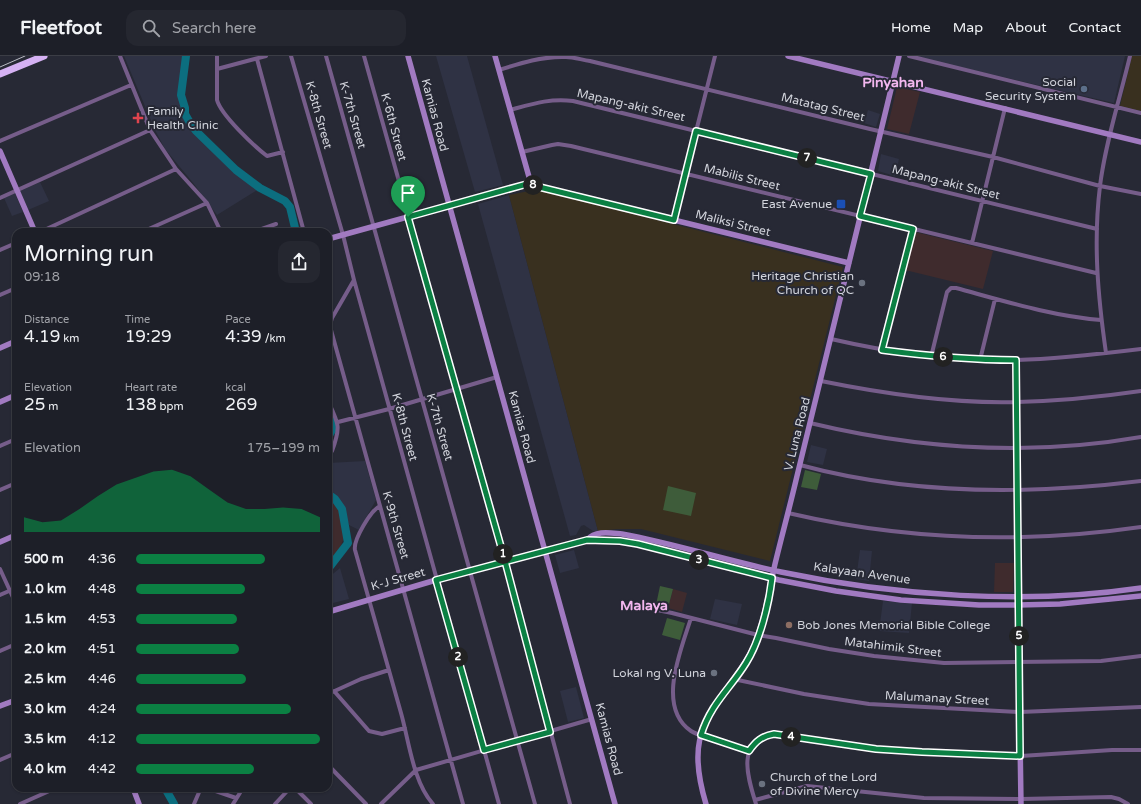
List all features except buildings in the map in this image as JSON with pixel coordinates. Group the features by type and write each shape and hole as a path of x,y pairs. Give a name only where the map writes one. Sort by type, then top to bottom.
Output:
{"highway":[{"path":"0,74 44,56"}],"main road":[{"name":"Kamias Road","path":"408,56 615,804"},
{"path":"495,56 531,184"},
{"path":"788,56 1141,142"},
{"name":"V. Luna Road","path":"706,804 699,777 698,745 713,707 747,662 758,635 821,382 899,56"},
{"path":"0,151 34,228"},
{"name":"Maliksi Street","path":"332,238 531,184 849,263"},
{"path":"0,348 12,343"},
{"path":"0,402 12,397"},
{"name":"Kalayaan Avenue","path":"587,540 593,535 598,534 622,534 774,570 884,589 938,594 1067,596 1116,592 1141,588"},
{"path":"0,542 12,536"},
{"name":"Kalayaan Avenue","path":"545,551 587,540 620,541 638,544 772,578 824,589 901,600 979,605 1018,605 1060,604 1141,596"},
{"name":"K-J Street","path":"332,611 470,570 545,551"},
{"path":"1019,596 1021,801"},
{"path":"0,706 12,702"},
{"path":"134,792 139,804"}],"street":[{"path":"120,56 150,130 176,169 207,203 219,228"},
{"path":"217,56 218,104 250,141 267,156 283,152"},
{"path":"217,69 266,56"},
{"name":"K-8th Street","path":"292,56 343,235 389,409 499,804"},
{"name":"K-7th Street","path":"326,56 535,804"},
{"name":"K-6th Street","path":"364,56 505,561 570,804"},
{"path":"674,220 715,56"},
{"path":"909,56 1141,113"},
{"path":"1106,353 1096,273 1100,186 1110,135 1130,56"},
{"name":"Matatag Street","path":"499,70 531,60 567,57 881,132 993,157 1100,186 1141,194"},
{"path":"257,58 303,228"},
{"path":"0,141 131,85"},
{"name":"Mapang-akit Street","path":"510,110 548,100 559,99 573,101 1097,228"},
{"path":"972,243 1005,108"},
{"path":"0,198 150,130"},
{"name":"Mabilis Street","path":"522,152 558,144 1096,273"},
{"path":"49,228 176,169"},
{"path":"151,228 207,203"},
{"path":"264,228 276,224"},
{"path":"882,350 913,229"},
{"path":"0,250 12,245"},
{"name":"K-9th Street","path":"332,318 354,280"},
{"path":"931,357 947,292 951,288 1072,317 1101,320"},
{"path":"0,295 12,290"},
{"path":"980,360 995,298"},
{"name":"K-9th Street","path":"332,332 463,804"},
{"path":"831,339 882,350 931,357 980,360 1062,358 1141,349"},
{"path":"1016,360 1019,596"},
{"path":"338,422 389,409 497,377"},
{"path":"821,382 872,391 968,402 1017,402 1104,396 1141,391"},
{"path":"332,409 338,422 337,435 332,451"},
{"path":"810,423 861,434 914,442 966,446 1017,448 1096,443 1141,437"},
{"path":"0,446 12,441"},
{"path":"800,466 836,474 910,485 974,490 1066,489 1141,481"},
{"path":"0,490 12,485"},
{"path":"380,506 375,509 360,533 355,544 355,550 416,770 424,794 433,804"},
{"path":"788,513 843,524 913,533 983,537 1018,537 1088,533 1141,527"},
{"path":"0,569 12,595"},
{"path":"0,595 10,590"},
{"name":"Matahimik Street","path":"648,610 652,609 758,635 874,656 944,663 1101,661 1141,656"},
{"path":"691,618 674,678 672,695 676,711 681,720 690,730 749,751"},
{"path":"0,651 12,646"},
{"path":"389,670 361,679 334,691 369,731 376,734 382,734 405,728"},
{"name":"Malumanay Street","path":"734,680 804,694 869,704 1020,712 1141,707"},
{"path":"381,804 416,770 592,719"},
{"path":"1128,804 1111,797 1021,801 924,798 807,786 756,802 747,770 749,751 758,740 774,734 876,749 930,753 1020,756 1112,750 1141,750"},
{"path":"0,760 12,755"},
{"path":"332,769 366,804"},
{"path":"20,804 47,792"},
{"path":"194,804 199,792"},
{"path":"218,792 236,798"},
{"path":"233,804 240,792"},
{"path":"275,804 286,792"},
{"path":"299,792 311,804"}],"shaded area":[{"path":"124,56 185,56 179,93 184,113 195,131 222,160 259,189 217,215 165,149 155,130"},
{"path":"436,56 467,56 503,185 475,192"},
{"name":"Social Security System","path":"913,56 1125,56 1114,103"},
{"path":"1132,56 1141,56 1141,111 1120,106"},
{"path":"897,87 920,92 909,134 887,129"},
{"path":"868,110 880,114 876,127 864,123"},
{"path":"881,154 899,159 895,176 878,171"},
{"path":"40,182 49,201 28,210 20,191"},
{"path":"530,188 843,267 770,561 641,529 598,531 509,195 529,191"},
{"path":"15,193 23,212 12,216 4,198"},
{"path":"509,195 598,531 593,531 584,525 581,526 576,535 570,536 478,204"},
{"path":"915,232 993,251 983,289 905,270"},
{"path":"811,445 827,449 823,465 807,462"},
{"path":"365,461 376,500 359,530 349,525 341,505 332,493 332,463"},
{"path":"332,500 336,502 341,510 345,535 338,553 332,559"},
{"path":"574,550 579,568 560,573 555,555"},
{"path":"860,550 872,551 869,581 856,579"},
{"path":"995,563 1014,563 1013,592 994,592"},
{"path":"340,568 349,599 333,603 332,575"},
{"path":"673,589 687,593 682,612 668,608"},
{"path":"715,599 742,604 737,625 710,619"},
{"path":"883,601 912,603 909,633 879,631"},
{"path":"576,687 584,718 568,722 560,691"}],"green space":[{"path":"805,470 821,474 817,490 801,487"},
{"path":"668,486 696,493 691,516 663,510"},
{"path":"660,586 673,589 668,608 656,605"},
{"path":"667,618 685,623 680,640 662,635"}],"waterway":[{"path":"186,56 181,95 185,108 185,114 189,121 196,131 236,170 260,188 285,201 290,207 295,228"},
{"path":"332,423 334,427 332,430"},
{"path":"332,497 342,509 348,543 332,564"},
{"path":"167,792 174,804"}],"tram line":[{"path":"0,67 25,56"}],"place":[{"name":"Social Security System","path":"1084,89"},
{"name":"Family Health Clinic","path":"138,118"},
{"name":"East Avenue","path":"841,204"},
{"name":"Heritage Christian Church of QC","path":"862,283"},
{"name":"Bob Jones Memorial Bible College","path":"789,625"},
{"name":"Lokal ng V. Luna","path":"714,673"},
{"name":"Church of the Lord of Divine Mercy","path":"762,784"}],"district":[{"name":"Pinyahan","path":"893,82"},
{"name":"Malaya","path":"644,605"}],"route":[{"path":"408,217 505,561 550,732 484,750 436,580 470,570 505,561 545,551 587,540 607,540 638,544 772,578 772,584 761,628 753,650 738,675 730,683 713,707 701,735 749,751 758,740 774,734 876,749 969,755 1020,756 1016,360 980,360 931,357 882,350 913,229 860,216 871,174 696,131 674,220 531,184 408,217"}]}
